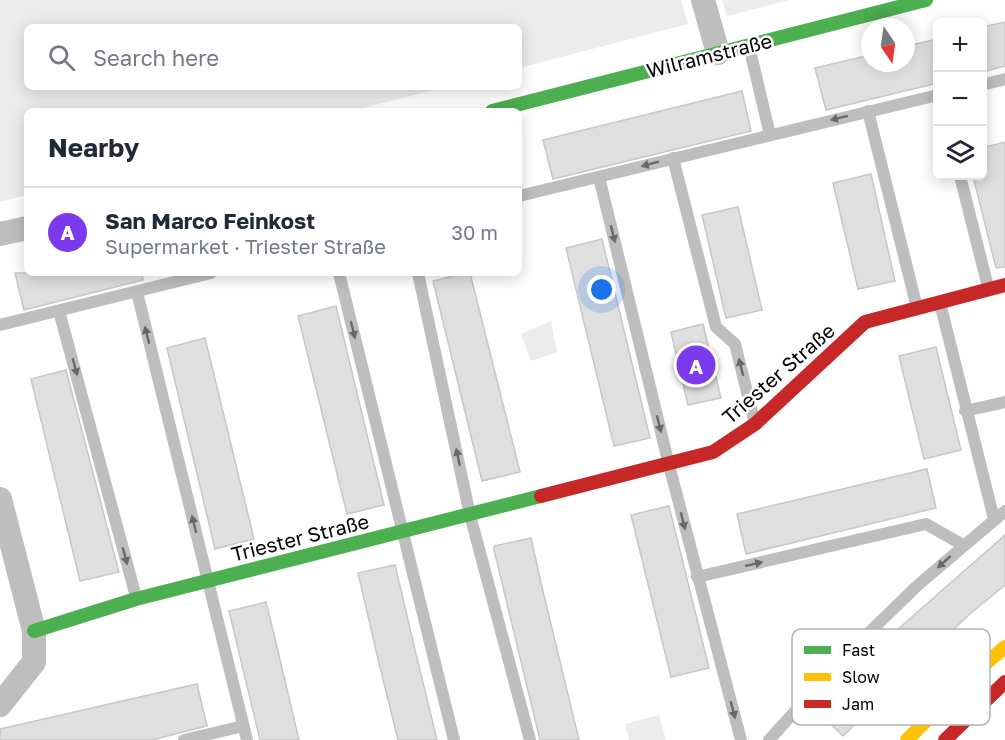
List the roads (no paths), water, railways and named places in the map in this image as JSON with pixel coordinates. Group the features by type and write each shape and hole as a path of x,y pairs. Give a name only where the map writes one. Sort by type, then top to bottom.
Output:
{"street":[{"path":"703,0 718,53"},
{"name":"Wilramstraße","path":"504,108 926,0"},
{"path":"0,234 24,229"},
{"name":"Triester Straße","path":"34,631 136,599 713,452 755,424 865,322 1005,285"},
{"path":"0,499 34,631 34,662 0,705"},
{"path":"990,660 1005,647"},
{"path":"990,696 1005,682"},
{"path":"908,740 923,725"},
{"path":"945,740 961,725"}],"lane":[{"path":"748,45 770,135"},
{"path":"987,84 1005,79"},
{"path":"522,195 933,96"},
{"path":"868,111 917,309"},
{"path":"673,158 716,327 735,344 755,424"},
{"path":"599,177 669,465 741,740"},
{"path":"961,180 989,288"},
{"path":"0,325 199,276"},
{"path":"340,276 454,740"},
{"path":"419,276 470,514 530,740"},
{"path":"136,292 247,740"},
{"path":"940,302 965,411 994,519"},
{"path":"59,311 136,599"},
{"path":"965,411 1005,402"},
{"path":"873,629 918,585 1005,511"},
{"path":"698,577 926,524 963,545"},
{"path":"769,740 792,715"},
{"path":"184,740 243,726"}],"place":[{"name":"San Marco Feinkost","path":"696,365"}]}
